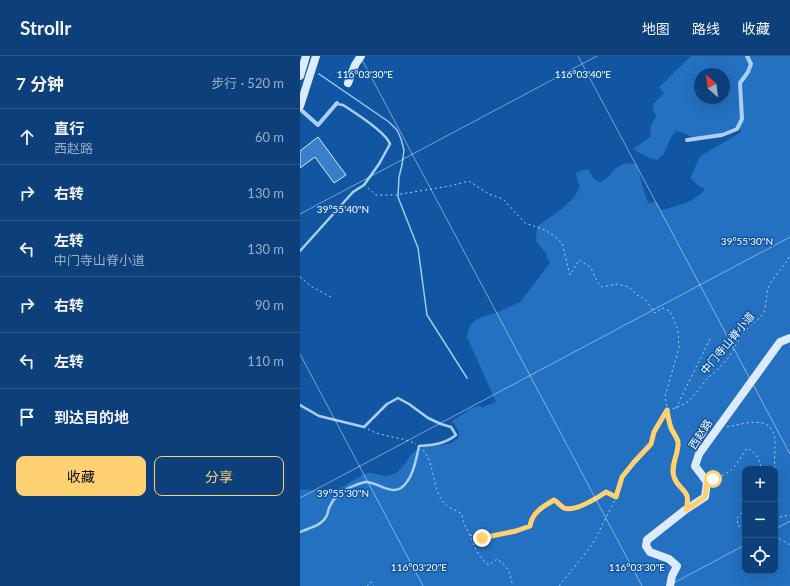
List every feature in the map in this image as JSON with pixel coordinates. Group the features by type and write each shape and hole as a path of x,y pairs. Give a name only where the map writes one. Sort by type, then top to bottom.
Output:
{"street":[{"path":"300,76 306,56"},
{"path":"300,106 316,56"},
{"path":"348,83 355,65 361,56"},
{"path":"687,140 722,134 737,129 742,119 740,83 748,72 751,64 747,56"},
{"path":"300,109 318,125 337,103"},
{"name":"西赵路","path":"707,482 695,466 699,454 716,428 780,342 790,338"},
{"path":"670,586 677,566 669,559 650,552 646,546 647,540 705,497 707,482"}],"lane":[{"path":"300,251 353,192 364,185 379,164 390,144 389,140 379,131 343,105 337,103"},
{"path":"300,405 319,416 364,427 387,404 398,398 428,418 451,427 456,435 450,440 439,444 419,446 414,467 402,487 398,489 388,489 366,482 349,488 336,496 329,507 326,516 321,522 300,532"}],"path":[{"path":"364,185 376,195 395,195 450,186 469,181 489,194 503,199 525,223 545,230 562,243 570,275 579,260 591,268 598,283 602,287 616,284 629,287 637,295 645,299 655,313 662,308 670,311 678,330 679,348 665,396 671,428 678,441 673,470 674,476 677,483 685,491 688,500 686,510"},
{"name":"中门寺山脊小道","path":"667,410 686,404 695,396 708,378 728,358 746,330 755,323 764,311 770,283 788,260 790,255"},
{"path":"300,277 312,287 333,298"},
{"path":"676,408 710,339"},
{"path":"559,586 592,544 616,497 622,477 651,444 654,432 667,410"},
{"path":"716,428 757,422 766,424 772,430 775,439 775,466"},
{"path":"364,427 376,434 409,441 419,446 424,451 430,463 440,497 446,506 453,508 462,514 463,523 474,547 483,561 489,565 497,559 506,565 509,570 513,586"},
{"path":"707,482 726,474 733,468 747,448 753,451 757,456 760,466"},
{"path":"469,534 476,538 482,538 516,531 530,526 531,519 536,511 554,500 562,507 568,508 581,506 606,492 616,497"},
{"path":"742,512 736,518 738,526 742,527"},
{"path":"778,517 790,515"},
{"path":"778,538 790,545"},
{"path":"367,586 371,582 374,586"}],"shaded area":[{"path":"691,56 790,56 790,586 300,586 300,490 326,490 340,488 367,473 384,476 394,474 401,469 412,453 416,450 455,441 459,436 458,430 452,421 472,408 478,406 483,407 496,402 467,337 469,327 474,321 482,317 496,313 520,302 550,263 545,252 536,241 537,227 572,199 580,187 576,175 577,172 588,169 594,179 599,182 606,179 620,165 637,164 648,203 657,202 661,210 690,201 701,194 705,189 690,178 698,160 702,155 740,133 741,129 738,127 734,128 713,137 701,139 676,131 661,157 657,160 649,158 633,149 650,137 651,125 656,116 653,109 654,103 664,93 659,87"}],"building":[{"path":"318,137 346,175 334,183 315,157 300,168 300,151"}],"waterway":[{"path":"319,74 389,122 397,130 404,150 399,177 398,197 418,248 427,315 467,378"}],"route":[{"path":"482,538 516,531 530,526 531,519 536,511 554,500 562,507 568,508 581,506 606,492 616,497 622,477 651,444 654,432 667,410 671,428 678,441 673,470 674,476 677,483 685,491 688,500 686,510 705,497 707,482 713,479"}]}
